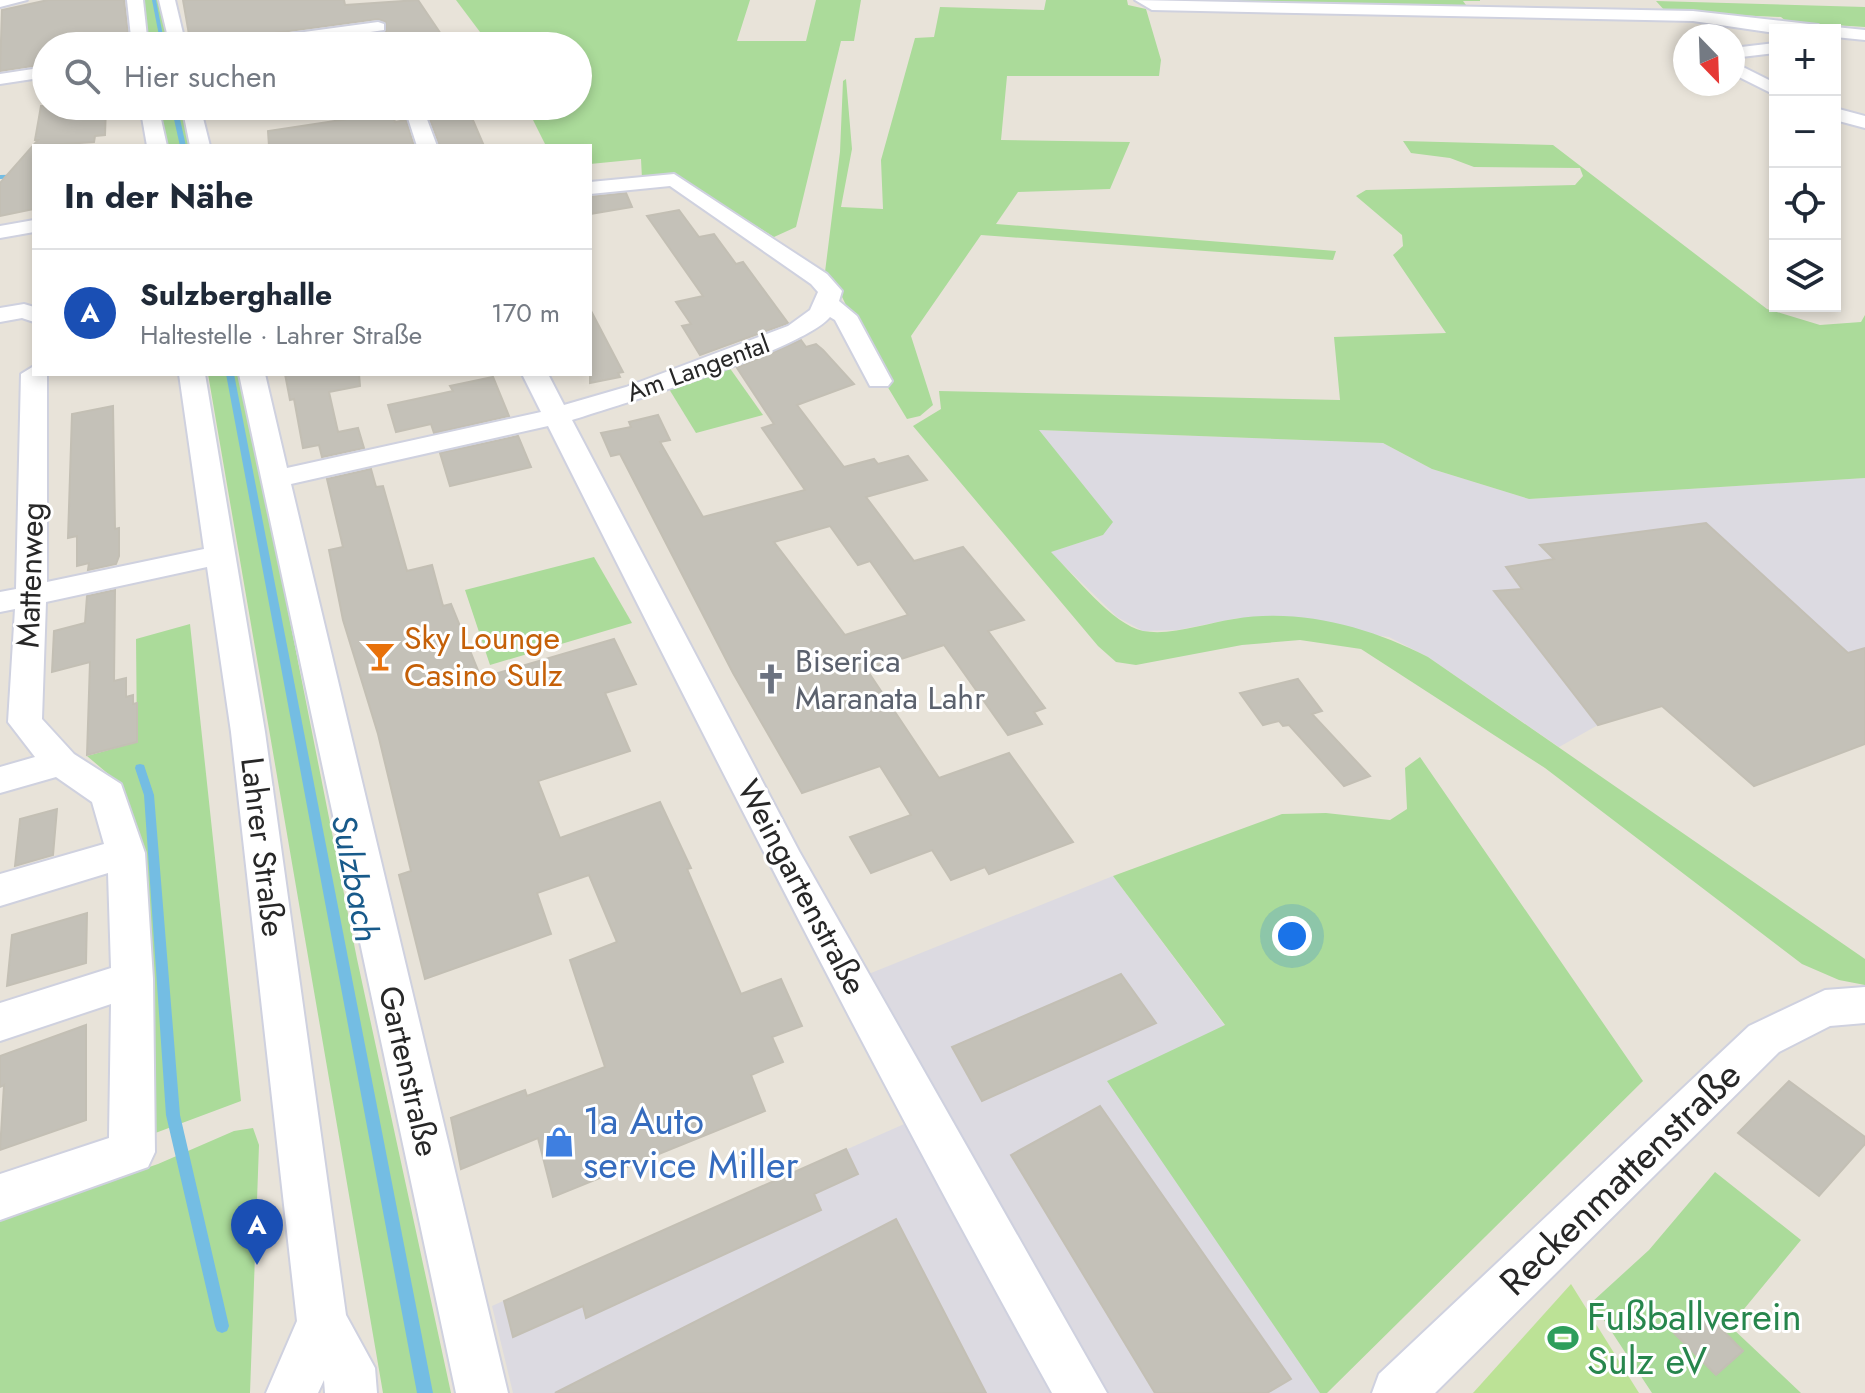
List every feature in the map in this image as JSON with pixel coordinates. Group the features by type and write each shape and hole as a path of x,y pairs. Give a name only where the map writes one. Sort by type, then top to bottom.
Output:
{"street":[{"path":"0,2 19,0"},
{"path":"135,0 138,32"},
{"path":"167,0 175,32"},
{"path":"1143,0 1152,5 1511,4 1594,16 1693,16 1769,27"},
{"path":"314,32 375,21 381,32"},
{"path":"1841,33 1865,35"},
{"path":"1745,52 1769,49"},
{"path":"0,79 32,74"},
{"path":"1745,74 1769,87"},
{"path":"1841,116 1865,122"},
{"path":"152,120 157,144"},
{"path":"194,120 200,144"},
{"path":"418,120 426,144"},
{"path":"592,188 674,180 819,279 830,291 827,304 845,316 879,381"},
{"path":"0,232 32,226"},
{"name":"Am Langental","path":"276,479 554,417 635,392 757,348 816,321 827,304"},
{"path":"0,315 24,311 32,314"},
{"name":"Mattenweg","path":"0,1197 132,1152 132,979 126,853 108,794 61,763 25,722 16,599 34,376"},
{"name":"Lahrer Straße","path":"192,376 248,732 322,1322 349,1368 351,1393"},
{"name":"Gartenstraße","path":"252,376 482,1393"},
{"name":"Weingartenstraße","path":"536,376 554,417 785,861 955,1174 1081,1393"},
{"path":"16,599 218,555"},
{"path":"0,780 61,763"},
{"path":"0,890 126,853"},
{"path":"0,1022 132,979"},
{"name":"Reckenmattenstraße","path":"1398,1393 1764,1039 1795,1020 1825,1008 1865,1005"},
{"path":"292,1393 322,1322"}],"shaded area":[{"path":"1038,430 1383,443 1432,469 1529,499 1865,478 1865,744 1754,786 1663,706 1598,725 1559,747 1428,657 1389,637 1238,618 1178,630 1143,631 1117,617 1050,552 1103,535"},
{"path":"1113,876 1225,1026 1108,1081 1320,1393 513,1393 492,1306 936,1110 866,975"}],"green space":[{"path":"142,0 161,0 167,32 147,32"},
{"path":"456,0 750,0 737,41 806,41 816,0 861,0 854,41 841,41 796,227 774,237 678,177 642,179 641,159 592,164 592,144 545,144 533,120 592,120 592,32 480,32"},
{"path":"1046,0 1127,0 1128,5 1146,9 1161,60 1159,76 1007,76 1001,140 1130,142 1110,189 1018,192 996,224 1336,251 1333,260 981,235 911,336 933,405 920,416 907,419 875,366 834,280 825,272 840,152 843,81 846,79 852,149 841,207 883,209 881,160 915,38 934,37 940,7 1044,10"},
{"path":"1156,0 1480,1 1463,1 1469,9"},
{"path":"1656,1 1865,7 1865,27 1787,22 1781,17 1666,12"},
{"path":"162,120 186,120 191,144 167,144"},
{"path":"1403,141 1553,145 1769,312 1820,325 1861,322 1865,315 1865,478 1529,499 1432,469 1383,443 1039,430 1113,522 1103,535 1051,552 1107,609 1131,627 1143,631 1177,630 1259,616 1309,618 1358,629 1428,657 1865,959 1865,985 1839,980 1802,964 1545,768 1361,649 1300,640 1242,645 1136,665 1116,662 1098,646 913,426 941,409 939,391 1340,400 1334,337 1446,333 1393,255 1403,246 1402,235 1356,196 1366,190 1575,185 1583,176 1580,168 1474,167 1450,158 1411,153"},
{"path":"729,367 763,415 696,433 669,389"},
{"path":"208,376 241,376 357,959 451,1393 383,1393"},
{"path":"594,557 632,623 490,665 465,590"},
{"path":"190,624 241,1101 150,1135 140,888 127,799 113,778 87,756 137,742 136,639"},
{"path":"1420,757 1643,1081 1327,1393 1320,1393 1107,1081 1225,1025 1113,876 1282,814 1326,813 1390,820 1407,809 1405,768"},
{"path":"253,1128 259,1145 250,1393 0,1393 0,1218 158,1164 234,1131"},
{"path":"1715,1172 1801,1240 1730,1326 1801,1393 1652,1393 1592,1302 1649,1250"},
{"name":"Fußballverein Sulz eV","path":"1571,1284 1639,1393 1473,1393"}],"building":[{"path":"48,0 124,0 128,32 32,32 32,66 0,71 2,10"},
{"path":"183,0 344,0 345,5 418,0 440,32 386,32 386,22 378,19 282,32 189,32"},
{"path":"39,120 106,120 105,135 95,136 94,142 34,144 38,140 35,140"},
{"path":"341,120 406,120 413,144 269,144 268,131"},
{"path":"430,120 473,120 483,144 439,144"},
{"path":"32,147 32,209 0,216 0,183"},
{"path":"626,193 632,207 592,214 592,197"},
{"path":"679,210 699,237 714,234 736,264 743,262 788,323 700,355 682,326 691,324 676,302 703,296 647,216"},
{"path":"592,313 623,372 618,373 620,377 590,383"},
{"path":"801,340 806,347 816,344 854,384 797,405 844,467 874,459 878,464 908,456 927,480 866,497 914,561 963,547 1024,620 988,631 1045,708 1034,712 1042,724 1008,735 944,645 867,670 939,778 1009,753 1073,842 989,874 985,867 951,880 932,850 871,873 850,837 911,815 880,766 802,793 733,673 620,454 611,456 601,433 631,427 629,422 658,415 670,440 660,442 703,517 805,490 762,428 774,424 737,368","holes":["830,526 858,565 870,561 908,615 845,635 774,542"]},
{"path":"285,376 359,376 360,386 329,392 338,432 358,428 364,448 322,457 319,445 303,448 294,399 290,400"},
{"path":"493,377 509,416 434,433 431,424 396,432 388,405 453,391 450,386"},
{"path":"113,406 115,529 119,528 119,556 116,564 88,570 89,563 77,566 77,536 68,538 72,414"},
{"path":"518,436 531,467 450,486 440,453"},
{"path":"371,469 376,487 383,486 407,571 432,565 443,606 451,604 481,678 614,639 636,684 605,693 630,751 538,781 560,838 660,802 691,868 687,869 741,994 781,979 802,1026 772,1037 783,1062 751,1075 765,1111 553,1197 538,1138 461,1169 451,1118 525,1090 527,1096 605,1067 570,960 617,942 589,875 537,893 551,934 425,979 399,875 411,871 378,734 343,620 329,550 343,547 327,479"},
{"path":"1706,523 1848,653 1865,648 1865,744 1754,786 1662,706 1598,725 1494,591 1522,589 1506,567 1554,559 1540,545"},
{"path":"115,590 114,681 126,678 126,697 133,695 133,704 137,703 137,742 87,755 90,662 52,672 54,631 85,623 87,596"},
{"path":"1298,679 1322,711 1312,714 1370,776 1344,786 1289,725 1283,726 1279,721 1263,725 1240,693"},
{"path":"57,809 53,855 15,866 20,819"},
{"path":"87,913 86,963 7,986 12,935"},
{"path":"1121,974 1156,1023 982,1101 952,1047"},
{"path":"86,1025 86,1120 0,1150 4,1085 0,1087 0,1056"},
{"path":"1789,1081 1865,1137 1865,1144 1819,1196 1738,1133"},
{"path":"1100,1106 1291,1379 1267,1393 1155,1393 1011,1155"},
{"path":"846,1149 858,1174 814,1194 821,1210 586,1318 583,1306 513,1337 504,1301"},
{"path":"896,1219 986,1393 555,1393 879,1228"},
{"path":"1702,1309 1743,1351 1716,1375 1674,1333"}],"waterway":[{"name":"Sulzbach","path":"154,0 160,32"},
{"name":"Sulzbach","path":"177,120 183,144"},
{"path":"0,177 32,176"},
{"name":"Sulzbach","path":"230,376 425,1393"},
{"path":"140,768 149,795 173,1115 222,1326"}],"place":[{"name":"Sky Lounge Casino Sulz","path":"380,656"},
{"name":"Biserica Maranata Lahr","path":"771,679"},
{"name":"1a Auto service Miller","path":"559,1142"},
{"name":"Sulzberghalle","path":"257,1265"},
{"name":"Fußballverein Sulz eV","path":"1563,1338"}]}
